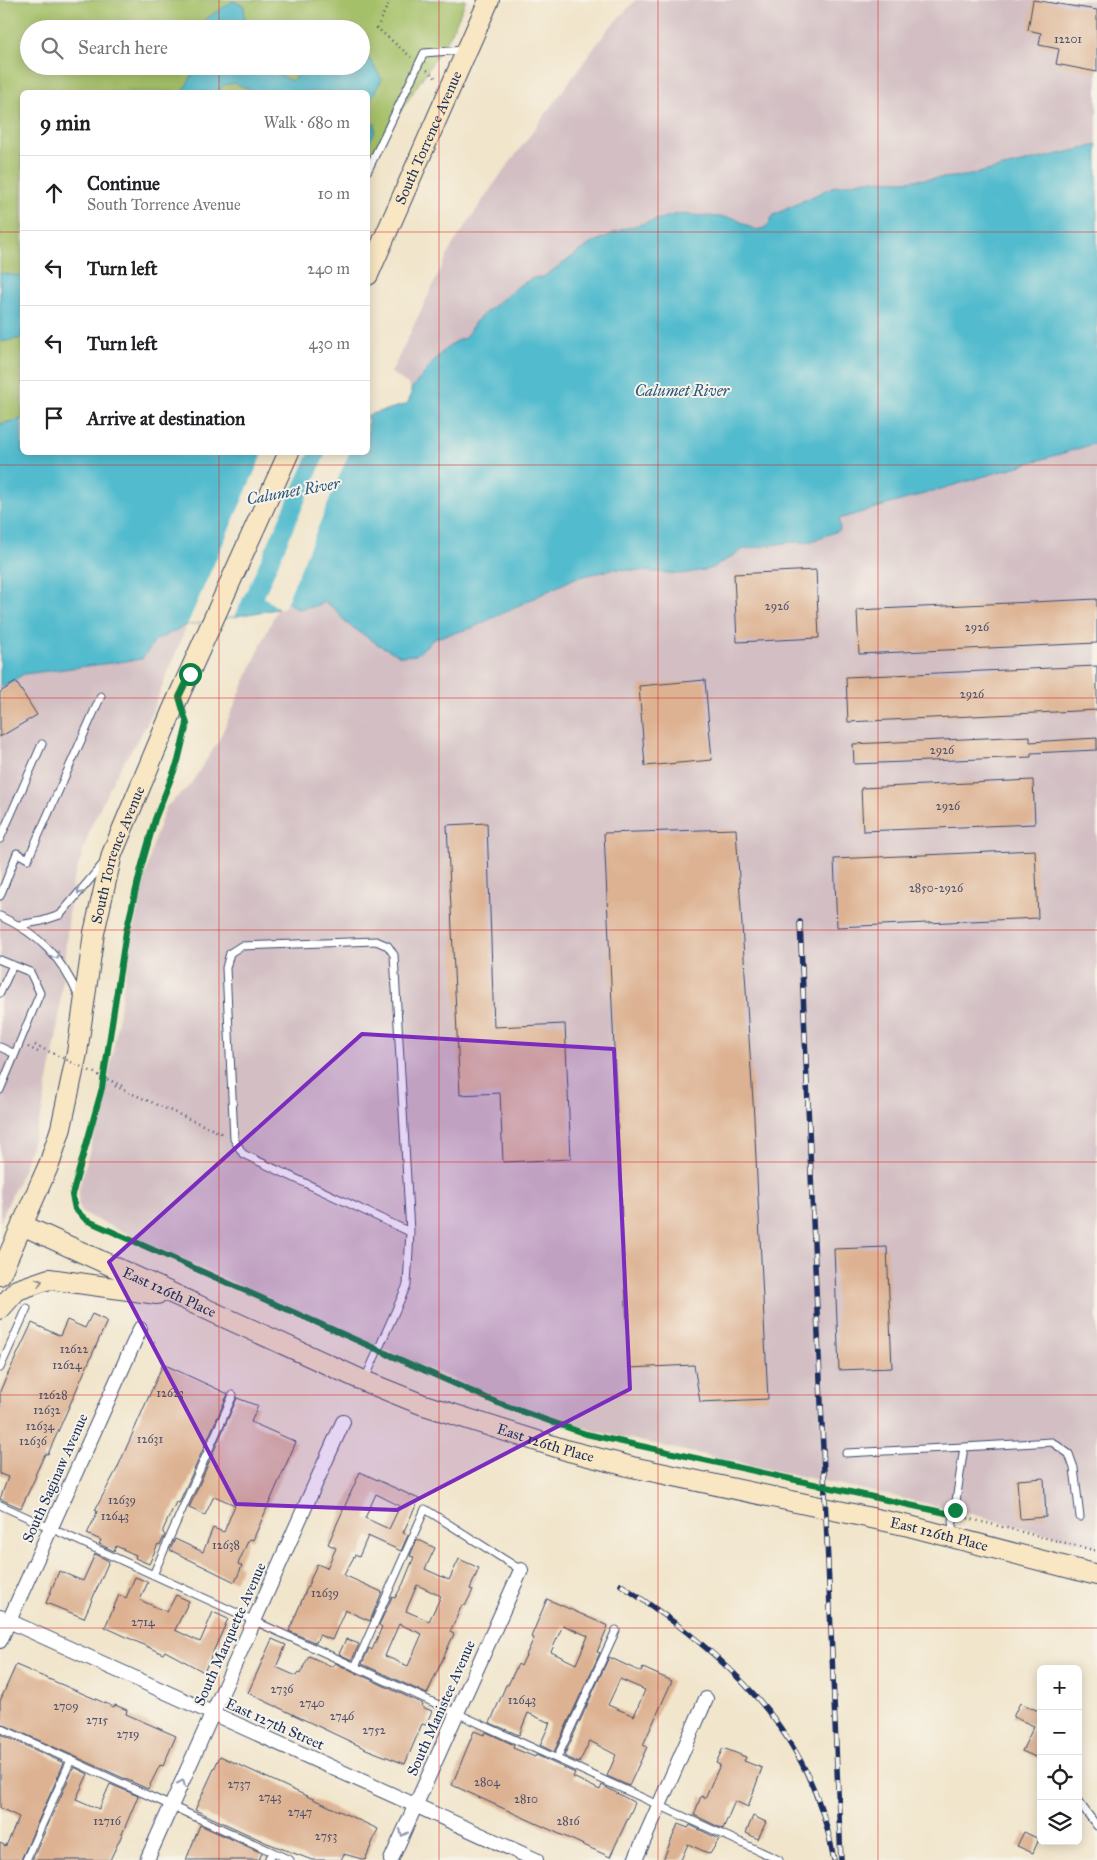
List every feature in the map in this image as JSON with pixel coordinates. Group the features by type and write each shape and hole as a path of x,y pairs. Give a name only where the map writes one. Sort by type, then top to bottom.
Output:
{"main road":[{"name":"South Torrence Avenue","path":"370,270 488,0"},
{"name":"South Torrence Avenue","path":"0,1274 50,1162 61,1128 72,1078 94,933 112,854 179,697 288,455"},
{"name":"East 126th Place","path":"22,1225 364,1381 421,1404 578,1454 951,1536 1097,1575"},
{"path":"0,1308 17,1290 49,1278 179,1297"}],"street":[{"name":"South Saginaw Avenue","path":"0,1641 4,1619 51,1528 140,1329"},
{"name":"South Marquette Avenue","path":"148,1860 343,1422"},
{"name":"South Manistee Avenue","path":"391,1860 521,1570"},
{"name":"East 127th Street","path":"4,1619 415,1805 514,1855 536,1860"},
{"path":"635,1860 706,1698"}],"lane":[{"path":"370,166 424,53 466,50"},
{"path":"0,896 17,853 28,859 101,696"},
{"path":"0,839 42,744"},
{"path":"19,925 42,921 60,915 112,854"},
{"path":"0,916 19,925 51,949 75,988 84,1007"},
{"path":"364,1381 407,1285 410,1232 394,955 388,946 376,941 241,946 230,953 226,968 234,1139 243,1154 410,1232"},
{"path":"0,960 30,972 40,993 0,1090"},
{"path":"0,993 13,965"},
{"path":"0,1047 16,1054"},
{"path":"0,1368 27,1308"},
{"path":"153,1575 233,1395"},
{"path":"846,1453 1052,1442 1069,1454 1074,1468 1080,1517"},
{"path":"951,1536 964,1447"},
{"path":"0,1505 779,1860"},
{"path":"355,1667 425,1509 521,1570"},
{"path":"556,1758 616,1630"},
{"path":"0,1728 290,1860"},
{"path":"26,1860 71,1760"},
{"path":"1082,1806 1097,1826"},
{"path":"268,1860 272,1852"}],"path":[{"path":"390,0 377,28 436,78"},
{"path":"179,697 187,724 178,761 155,819 139,877 126,932 102,1088 72,1195 75,1209 86,1220 377,1352 498,1403 586,1434 1030,1532 1097,1552"},
{"path":"35,1046 122,1086"},
{"path":"115,1086 234,1139"}],"highlighted area":[{"path":"362,1034 614,1049 630,1389 397,1510 236,1504 109,1262"}],"shaded area":[{"path":"636,0 1097,0 1097,145 966,176 902,181 867,180 832,187 768,221 765,228 755,230 734,218 678,214 623,229 564,261 558,268 543,277 533,278 520,285 475,322 465,338 456,341 425,370 411,389 408,384 391,373 452,246 489,191 608,29"},
{"path":"1097,443 1097,1547 952,1509 607,1434 559,1421 524,1409 349,1335 82,1213 78,1204 79,1188 106,1093 132,934 153,844 166,807 190,785 218,742 277,609 287,602 312,607 324,602 335,609 346,623 379,645 401,656 416,655 435,638 472,628 575,578 615,569 681,574 711,569 744,549 791,542 809,542 840,530 838,519"},
{"path":"187,625 147,724 116,775 92,824 72,884 57,1034 42,1112 23,1170 0,1222 0,688 24,674 142,659 156,640"}],"green space":[{"path":"0,0 466,0 451,34 370,158 370,90 20,90 20,419 0,424"}],"water":[{"path":"233,1 244,6 245,20 205,20"},
{"path":"370,60 382,79 370,100 370,90 251,90 235,83 224,85 219,90 184,90 192,75 281,75 291,81 298,75 370,75"},
{"path":"370,123 375,123 375,131 370,141"},
{"name":"Calumet River","path":"1097,145 1097,443 839,519 840,530 809,542 791,542 744,549 711,569 681,574 615,569 575,578 472,628 435,638 416,655 401,656 379,645 346,623 335,609 324,602 312,607 297,609 287,602 277,609 187,625 156,640 142,659 24,674 0,688 0,424 20,419 20,455 370,455 370,414 407,404 411,396 411,389 440,354 456,341 465,338 475,322 487,311 520,285 533,278 543,277 592,243 623,229 678,214 734,218 755,230 765,228 774,215 832,187 867,180 902,181 966,176"},
{"path":"0,273 20,276 20,338 0,342"}],"pier":[{"path":"262,455 308,455 235,616 187,625"},
{"path":"325,455 348,455 285,606 280,610 264,597"}],"building":[{"path":"1033,0 1097,10 1097,72 1056,64 1059,49 1039,45 1041,33 1028,30"},
{"path":"816,570 819,638 737,642 734,574"},
{"path":"1097,599 1097,643 859,654 857,610"},
{"path":"1097,666 1097,710 848,722 846,677"},
{"path":"705,680 712,760 645,766 639,686"},
{"path":"16,682 37,715 0,737 0,692"},
{"path":"1030,736 1030,742 1097,738 1097,750 1031,753 1031,757 854,764 853,744"},
{"path":"1033,780 1035,824 863,831 861,788"},
{"path":"487,823 494,1027 565,1024 571,1159 503,1162 500,1093 460,1095 447,825"},
{"path":"736,829 754,1118 768,1399 700,1402 694,1365 629,1368 604,833"},
{"path":"1035,850 1038,918 837,927 834,859"},
{"path":"887,1247 892,1368 839,1370 834,1249"},
{"path":"92,1314 107,1321 48,1454 45,1454 21,1508 0,1499 8,1477 0,1474 0,1391 32,1323 60,1336 67,1320 85,1328"},
{"path":"163,1364 228,1394 179,1503 176,1502 163,1530 165,1535 160,1545 158,1544 149,1564 135,1558 136,1555 116,1546 114,1551 99,1544 101,1540 87,1534 96,1515 97,1511 95,1510 117,1469"},
{"path":"237,1398 258,1406 251,1422 296,1442 253,1540 249,1539 238,1564 242,1566 235,1582 170,1550 175,1539 203,1552 213,1528 224,1532 235,1505 214,1496 205,1515 189,1508"},
{"path":"360,1472 419,1499 403,1533 408,1535 401,1551 368,1536 359,1557 355,1555 344,1575 382,1592 370,1621 345,1610 332,1640 319,1635 316,1643 289,1631 317,1564 327,1568 336,1548 328,1544","holes":["376,1494 400,1506 389,1529 365,1518"]},
{"path":"1044,1478 1046,1517 1020,1519 1017,1480"},
{"path":"417,1539 435,1548 425,1569 449,1580 459,1559 479,1568 470,1589 473,1590 465,1606 462,1605 450,1632 454,1634 427,1694 362,1664 369,1648 372,1650 382,1627 379,1625 392,1597 395,1598 403,1584 414,1557 410,1556","holes":["417,1585 441,1596 429,1621 406,1611","399,1624 422,1634 408,1666 385,1656"]},
{"path":"95,1554 109,1561 84,1618 46,1603 59,1571 83,1581"},
{"path":"135,1577 148,1582 140,1600 167,1612 176,1595 189,1601 175,1630 200,1642 213,1612 228,1619 204,1672 165,1651 163,1654 105,1627 119,1595 126,1598"},
{"path":"547,1599 608,1626 597,1652 600,1653 554,1752 540,1745 550,1723 528,1713 519,1735 490,1723 506,1685 508,1685 518,1664 521,1666 534,1638 531,1637","holes":["563,1625 588,1636 576,1664 551,1652"]},
{"path":"272,1639 286,1645 276,1667 296,1676 298,1673 300,1674 309,1656 333,1667 335,1663 423,1704 422,1707 432,1711 426,1725 422,1724 405,1764 366,1749 248,1693"},
{"path":"346,1639 359,1644 352,1660 339,1654"},
{"path":"609,1657 641,1672 643,1668 672,1681 643,1745 647,1747 629,1786 607,1776 616,1755 590,1741 579,1763 564,1756","holes":["620,1679 645,1690 634,1716 608,1705"]},
{"path":"16,1665 114,1707 115,1705 127,1710 126,1714 176,1736 163,1766 160,1765 148,1789 0,1723 0,1701"},
{"path":"1020,1703 1037,1710 1037,1758 1022,1751 1034,1726 1013,1717"},
{"path":"474,1731 484,1735 486,1732 514,1745 513,1748 535,1757 536,1755 575,1773 573,1777 600,1790 602,1785 635,1803 610,1857 452,1785"},
{"path":"0,1734 64,1763 21,1860 0,1860 0,1843 6,1846 19,1817 0,1808"},
{"path":"723,1748 746,1757 744,1761 762,1768 748,1807 735,1801 723,1829 694,1815 701,1796 705,1798 720,1765 716,1763"},
{"path":"220,1756 378,1829 365,1860 344,1854 341,1860 312,1860 267,1843 195,1810"},
{"path":"74,1767 88,1774 76,1799 99,1809 110,1784 138,1796 120,1839 110,1860 32,1860"},
{"path":"753,1816 766,1822 758,1839 746,1833"},
{"path":"678,1824 688,1828 690,1825 719,1839 710,1854 688,1844 681,1860 663,1860"},
{"path":"200,1825 262,1853 259,1860 186,1860"},
{"path":"1024,1832 1037,1838 1033,1853 1017,1846"}],"railway":[{"path":"800,922 841,1860"},
{"path":"621,1585 695,1639 729,1668 759,1700 785,1734 806,1772 823,1813 834,1860"}],"route":[{"path":"190,674 179,697 187,724 178,761 155,819 126,932 102,1088 88,1144 76,1174 72,1195 75,1209 86,1220 377,1352 542,1420 586,1434 955,1515 955,1510"}]}
